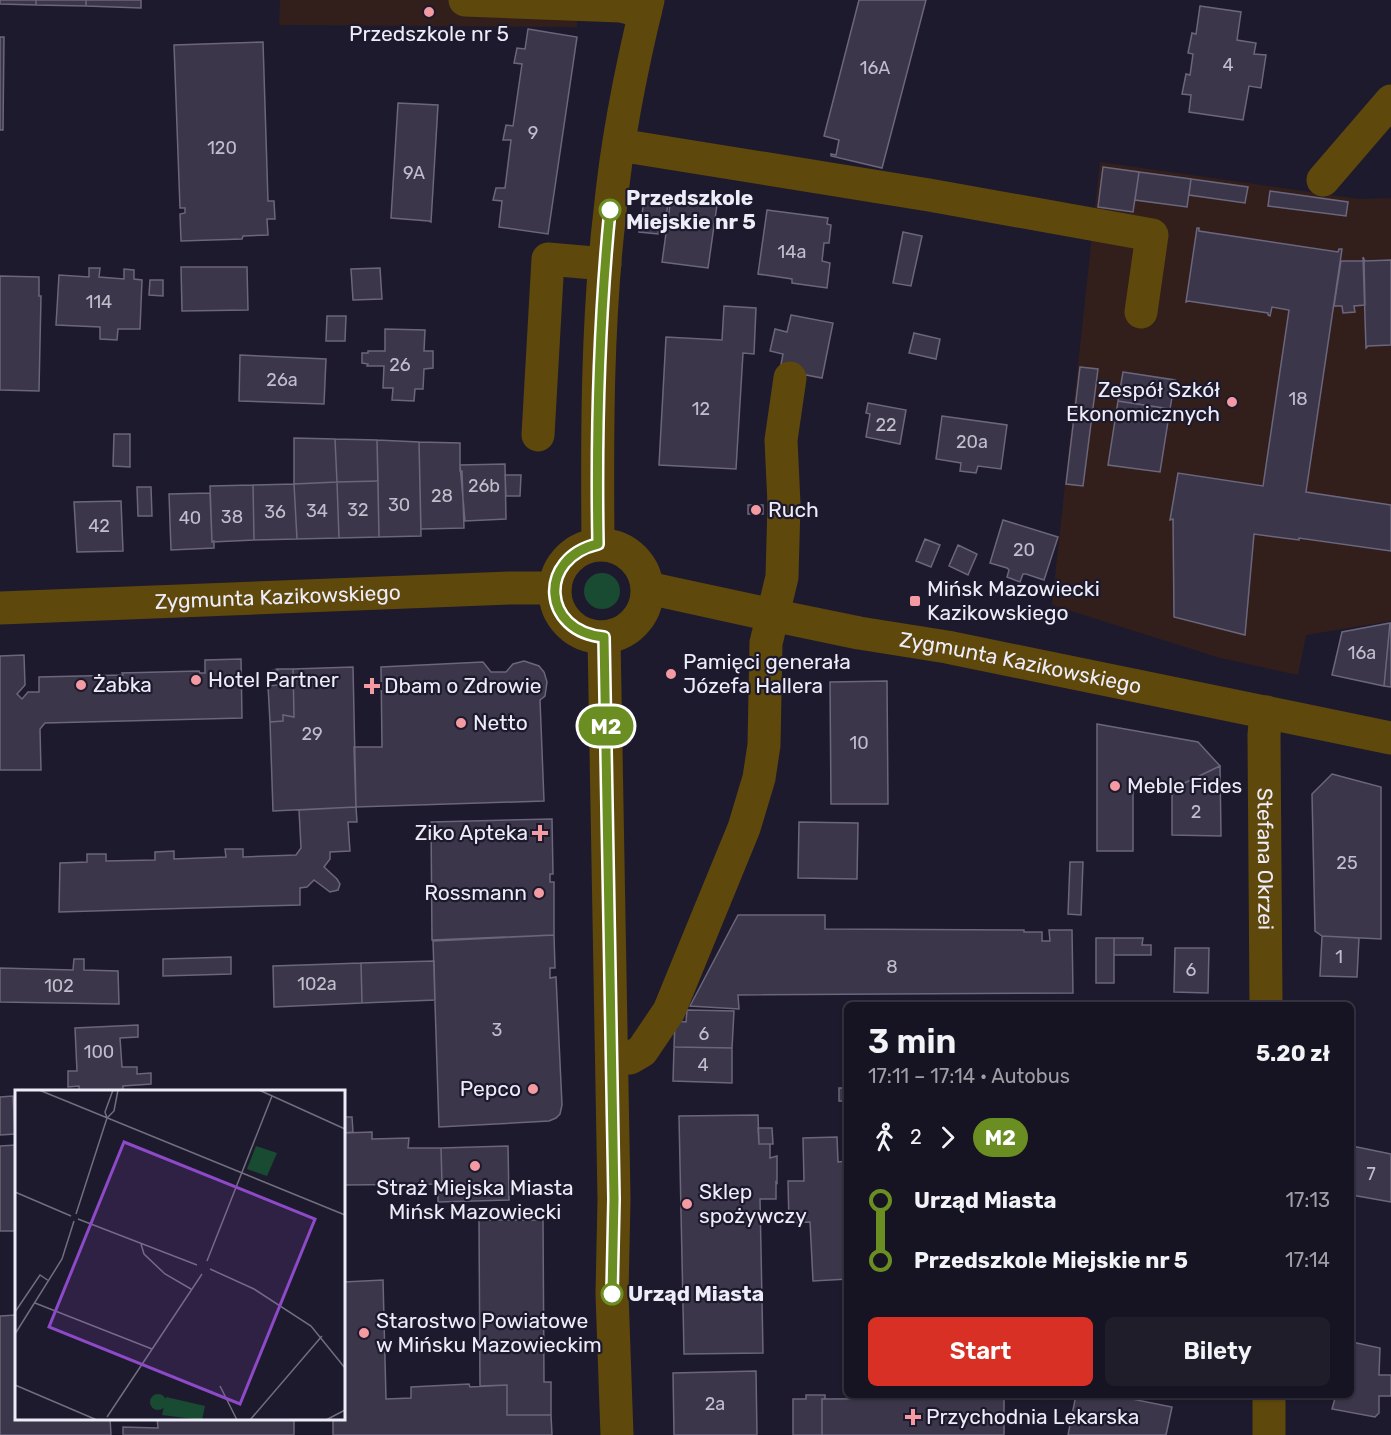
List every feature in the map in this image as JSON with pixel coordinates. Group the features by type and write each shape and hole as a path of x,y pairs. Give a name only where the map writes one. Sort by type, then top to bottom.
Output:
{"street":[{"path":"465,0 646,6 619,145 605,264 597,438 598,544"},
{"path":"1323,180 1391,101"},
{"path":"619,145 929,195 1152,235 1141,312"},
{"path":"538,435 548,259 605,264"},
{"path":"612,1059 630,1058 642,1051 669,1011 744,828 759,778 764,745 766,643 782,577 784,504 781,440 790,378"},
{"path":"598,544 613,545 626,551 637,561 644,573 648,588 641,615 625,630 604,637 590,636 577,630 566,620 558,608 555,588 562,566 572,555 598,544"},
{"name":"Zygmunta Kazikowskiego","path":"0,608 555,588"},
{"name":"Zygmunta Kazikowskiego","path":"648,588 859,633 948,646 1391,738"},
{"path":"604,637 614,1199 612,1294 617,1435"},
{"name":"Stefana Okrzei","path":"1266,712 1263,735 1266,1002"},
{"path":"1269,1398 1269,1435"}],"shaded area":[{"name":"Przedszkole nr 5","path":"280,0 578,0 577,27 279,25"},
{"name":"Zespół Szkół Ekonomicznych","path":"1100,162 1359,199 1391,198 1391,621 1306,635 1298,675 1220,658 1052,605"}],"green space":[{"path":"602,573 614,579 620,591 614,603 602,609 590,603 584,591 590,579"}],"building":[{"path":"0,0 36,0 36,5 0,4"},
{"path":"36,0 86,0 86,6 36,5"},
{"path":"86,0 141,0 141,8 86,6"},
{"path":"859,0 926,0 882,168 831,156 831,154 836,155 839,140 824,136"},
{"path":"1200,6 1241,12 1237,40 1256,43 1254,54 1266,55 1261,88 1249,86 1243,120 1189,112 1191,95 1182,94 1186,74 1190,75 1193,54 1188,53 1192,33 1196,34"},
{"path":"528,29 577,37 548,234 499,227 502,201 493,200 496,188 505,188 511,140 503,140 506,125 513,126 522,64 514,63 517,48 525,49"},
{"path":"0,37 4,37 3,130 0,130"},
{"path":"263,42 268,201 274,201 275,219 267,219 268,235 243,236 242,239 181,241 180,214 185,213 185,208 180,208 174,45"},
{"path":"398,103 438,105 431,222 391,218"},
{"path":"1103,167 1139,172 1133,212 1098,207"},
{"path":"1139,172 1191,179 1187,207 1135,200"},
{"path":"1191,179 1248,187 1245,203 1189,195"},
{"path":"1270,191 1348,202 1346,216 1268,206"},
{"path":"645,195 669,198 665,223 660,222 658,234 639,232"},
{"path":"671,198 717,205 708,268 662,262"},
{"path":"767,210 828,218 827,224 831,225 829,243 824,243 822,261 830,263 827,288 792,283 792,279 758,274"},
{"path":"1197,228 1199,231 1338,252 1342,249 1306,492 1391,505 1391,551 1254,534 1245,635 1174,617 1173,519 1170,520 1178,473 1263,486 1289,310 1272,307 1270,316 1268,313 1186,302"},
{"path":"903,232 922,236 911,286 893,283"},
{"path":"1363,257 1365,261 1391,260 1391,345 1366,348"},
{"path":"1341,261 1364,261 1365,305 1354,306 1355,312 1343,313 1342,306 1334,306"},
{"path":"181,267 247,267 248,310 182,311"},
{"path":"89,268 100,268 99,277 124,279 124,269 134,270 134,279 142,280 140,329 118,329 117,340 100,339 100,327 56,325 59,275 89,277"},
{"path":"380,268 382,299 353,300 351,269"},
{"path":"0,276 39,277 39,296 41,296 39,391 0,390"},
{"path":"150,280 163,280 163,296 149,295"},
{"path":"724,306 756,308 754,354 743,353 736,469 659,465 666,337 722,340"},
{"path":"791,315 833,323 822,378 780,370 783,354 770,351 775,329 787,332"},
{"path":"327,316 346,316 345,341 326,341"},
{"path":"385,329 425,330 424,351 433,351 433,368 424,369 423,389 415,389 414,401 392,400 393,388 383,388 384,366 367,366 368,364 362,363 362,353 385,351"},
{"path":"914,333 940,339 936,359 909,353"},
{"path":"240,355 326,359 324,404 239,401"},
{"path":"1080,367 1098,369 1083,486 1066,484"},
{"path":"1123,372 1175,380 1170,409 1118,401"},
{"path":"1118,401 1170,409 1160,472 1108,465"},
{"path":"868,403 906,410 900,444 866,437 870,414 866,413"},
{"path":"942,416 1007,425 1001,469 978,466 976,473 960,471 961,463 936,459"},
{"path":"114,434 130,434 130,467 113,466"},
{"path":"294,438 335,439 337,482 294,484"},
{"path":"335,439 377,440 378,481 337,482"},
{"path":"377,440 419,442 421,536 379,537"},
{"path":"419,442 460,443 464,528 421,529"},
{"path":"505,464 506,519 465,521 460,465"},
{"path":"505,475 521,475 520,496 506,496"},
{"path":"378,481 379,537 339,538 337,482"},
{"path":"337,482 339,538 297,539 294,484"},
{"path":"294,484 297,539 254,540 253,485"},
{"path":"253,485 254,540 212,542 210,486"},
{"path":"137,487 151,487 152,516 138,516"},
{"path":"210,493 214,548 171,550 169,494"},
{"path":"121,501 123,551 77,552 74,502"},
{"name":"Ruch","path":"748,505 763,505 763,514 748,514"},
{"path":"1003,520 1058,537 1044,580 1023,574 1020,582 1007,577 1009,570 1007,568 990,563"},
{"path":"925,539 940,545 931,567 916,561"},
{"path":"958,545 977,554 968,575 949,566"},
{"path":"1390,623 1384,686 1332,675 1342,632"},
{"path":"1391,623 1391,687 1384,686"},
{"path":"24,655 25,685 17,694 22,699 28,692 39,692 39,677 199,671 205,673 205,660 241,659 242,718 45,723 40,729 41,770 0,770 0,656"},
{"name":"Netto","path":"524,661 539,666 547,682 545,696 540,700 544,801 356,807 354,747 382,747 381,667 483,662 491,672 506,672 513,664"},
{"path":"353,667 356,807 273,811 270,722 283,721 283,715 294,717 293,669"},
{"path":"293,669 294,717 283,715 283,721 270,722 268,686 278,685 277,673 268,673 268,671"},
{"path":"887,681 888,804 831,804 830,682"},
{"name":"Meble Fides","path":"1097,724 1198,742 1220,766 1172,789 1133,782 1133,851 1097,851"},
{"path":"1220,766 1221,836 1172,835 1172,789"},
{"path":"1332,774 1381,787 1381,939 1322,936 1315,931 1312,794"},
{"path":"356,807 357,822 348,822 350,851 330,852 330,859 324,867 337,879 340,884 338,890 330,892 314,880 307,887 300,888 300,905 59,912 60,863 87,862 87,854 106,854 106,861 155,860 155,852 174,851 174,859 226,857 225,849 243,849 243,857 296,855 301,848 299,810"},
{"path":"552,819 553,874 550,874 550,882 554,882 554,935 432,940 431,822"},
{"path":"799,822 858,823 857,879 798,878"},
{"path":"1070,862 1083,862 1081,915 1068,914"},
{"path":"738,915 825,915 825,929 1024,930 1024,932 1042,932 1042,941 1050,941 1049,930 1072,930 1073,993 738,995 739,1009 690,1006"},
{"path":"554,935 555,968 550,968 550,978 556,977 562,1105 560,1114 549,1121 439,1127 433,941"},
{"path":"1322,936 1359,938 1357,977 1320,976"},
{"path":"1096,938 1114,938 1114,983 1096,983"},
{"path":"1114,938 1143,938 1142,945 1151,945 1151,955 1114,955"},
{"path":"1175,948 1209,948 1208,993 1174,992"},
{"path":"231,957 231,974 163,976 163,959"},
{"path":"74,959 84,959 84,970 118,971 119,1004 0,1002 0,968 73,970"},
{"path":"434,961 435,1000 362,1003 361,963"},
{"path":"361,963 362,1003 274,1007 273,966"},
{"path":"687,1010 734,1011 732,1048 674,1047 675,1021 686,1022"},
{"path":"138,1025 138,1037 120,1038 122,1067 137,1067 137,1074 151,1073 151,1084 123,1086 123,1090 79,1090 79,1086 68,1087 68,1071 77,1071 75,1028"},
{"path":"674,1047 732,1048 732,1083 673,1081"},
{"path":"839,1088 844,1088 844,1101 839,1101"},
{"path":"13,1096 15,1134 0,1135 0,1097"},
{"path":"758,1115 759,1144 770,1144 770,1158 777,1156 776,1199 760,1199 763,1353 684,1354 679,1116"},
{"path":"345,1117 352,1117 353,1132 345,1133"},
{"path":"758,1128 772,1128 773,1144 759,1144"},
{"path":"372,1132 372,1139 409,1138 408,1148 441,1148 442,1184 345,1185 345,1133"},
{"path":"837,1137 838,1162 844,1161 844,1279 813,1281 810,1222 789,1223 788,1181 804,1181 803,1138"},
{"path":"15,1145 15,1231 0,1231 0,1146"},
{"name":"Straż Miejska Miasta Mińsk Mazowiecki","path":"508,1146 509,1200 438,1202 438,1184 442,1184 441,1148"},
{"path":"1354,1146 1391,1154 1391,1202 1354,1195"},
{"path":"479,1220 543,1220 544,1382 551,1382 551,1415 507,1415 507,1385 480,1386"},
{"name":"Starostwo Powiatowe w Mińsku Mazowieckim","path":"383,1280 386,1399 411,1398 411,1387 507,1385 507,1415 551,1415 552,1435 333,1435 333,1420 345,1420 345,1282"},
{"path":"15,1315 15,1420 110,1420 111,1435 0,1435 0,1316"},
{"path":"1354,1342 1380,1348 1379,1375 1391,1375 1391,1396 1379,1396 1379,1413 1375,1417 1332,1409 1335,1398 1354,1398"},
{"path":"756,1371 757,1435 674,1435 673,1373"},
{"path":"806,1395 825,1395 825,1399 822,1399 822,1435 793,1435 793,1399 806,1399"},
{"name":"Przychodnia Lekarska","path":"1004,1398 1004,1435 822,1435 822,1399"},
{"path":"1075,1398 1127,1398 1172,1407 1166,1435 1068,1435"},
{"path":"157,1420 294,1420 294,1435 123,1435 123,1427 158,1428"}],"bus line":[{"name":"M2","path":"610,210 605,264 597,438 598,544 572,555 562,566 555,594 558,608 577,630 590,636 604,637 614,1199 612,1294"}],"place":[{"name":"Przedszkole nr 5","path":"429,12"},
{"name":"Przedszkole Miejskie nr 5","path":"610,210"},
{"name":"Zespół Szkół Ekonomicznych","path":"1232,402"},
{"name":"Ruch","path":"756,510"},
{"name":"Mińsk Mazowiecki Kazikowskiego","path":"915,601"},
{"name":"Pamięci generała Józefa Hallera","path":"671,674"},
{"name":"Hotel Partner","path":"196,680"},
{"name":"Żabka","path":"81,685"},
{"name":"Dbam o Zdrowie","path":"372,686"},
{"name":"Netto","path":"461,723"},
{"name":"Meble Fides","path":"1115,786"},
{"name":"Ziko Apteka","path":"540,833"},
{"name":"Rossmann","path":"539,893"},
{"name":"Pepco","path":"533,1089"},
{"name":"Straż Miejska Miasta Mińsk Mazowiecki","path":"475,1166"},
{"name":"Sklep spożywczy","path":"687,1204"},
{"name":"Urząd Miasta","path":"612,1294"},
{"name":"Starostwo Powiatowe w Mińsku Mazowieckim","path":"364,1333"},
{"name":"Przychodnia Lekarska","path":"913,1417"}]}
